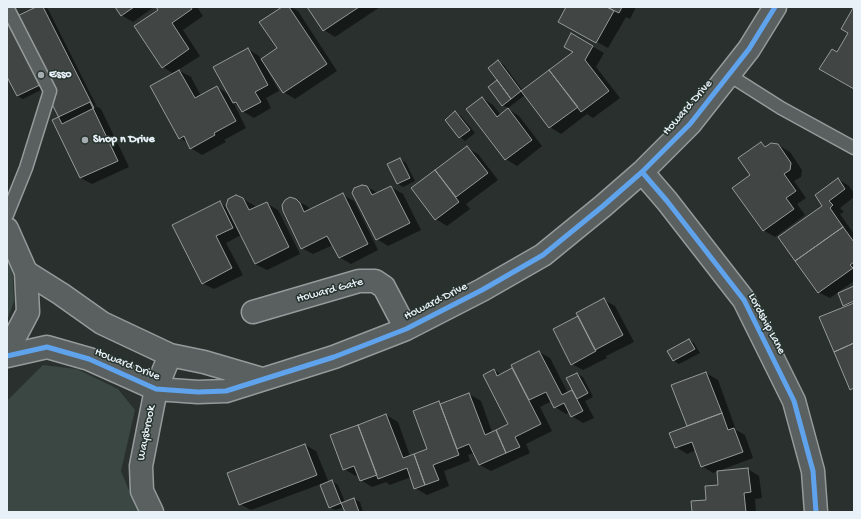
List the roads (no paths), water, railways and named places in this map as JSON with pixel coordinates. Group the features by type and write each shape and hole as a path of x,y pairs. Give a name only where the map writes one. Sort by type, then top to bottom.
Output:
{"street":[{"name":"Howard Drive","path":"7,356 47,347 89,359 156,389 198,392 226,391 334,357 406,328 482,290 542,255 603,206 642,172 690,124 749,49 775,7"},
{"name":"Lordship Lane","path":"642,172 667,201 744,300 794,401 812,471 816,512"},
{"path":"7,229 26,272 28,312 7,352"},
{"path":"26,272 61,294 102,323 170,355 204,362 262,379"},
{"name":"Howard Gate","path":"253,312 359,281 375,281 384,287 406,328"},
{"name":"Waysbrook","path":"152,512 142,490 141,466 156,389 170,355"}],"lane":[{"path":"7,7 50,92 26,168 7,215"},
{"path":"729,75 781,108 854,148"}],"place":[{"name":"Esso","path":"41,75"},
{"name":"Shop n Drive","path":"85,140"}]}
